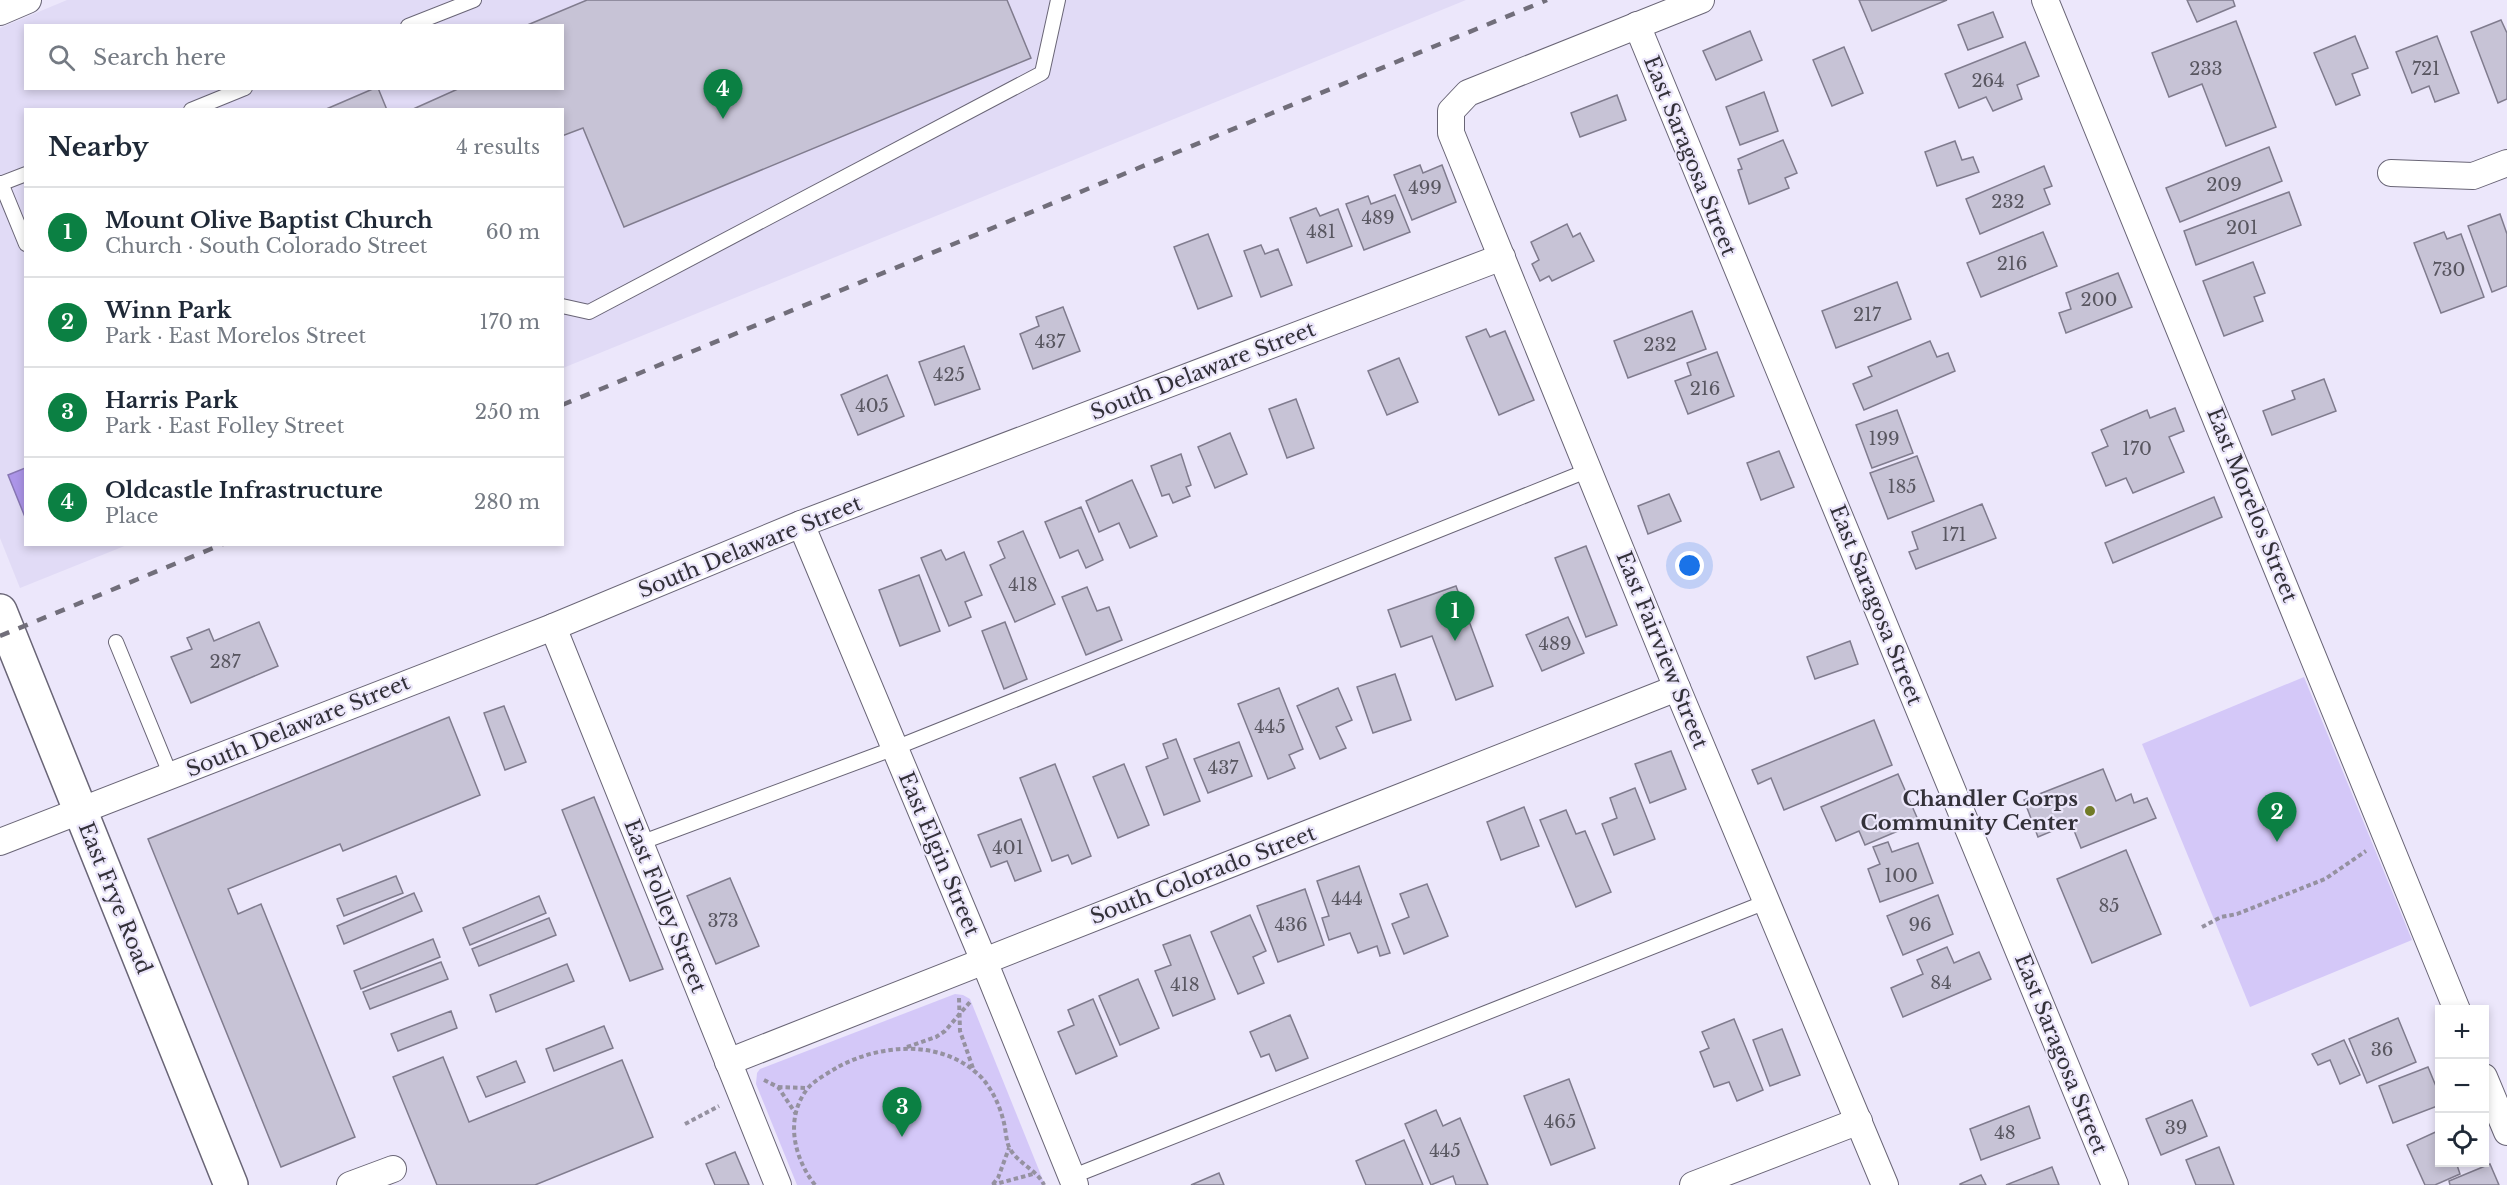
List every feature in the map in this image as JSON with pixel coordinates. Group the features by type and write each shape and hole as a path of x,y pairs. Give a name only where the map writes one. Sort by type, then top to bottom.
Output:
{"street":[{"path":"0,12 28,0"},
{"path":"1637,26 1701,0"},
{"name":"East Morelos Street","path":"2045,0 2455,1005"},
{"name":"East Fairview Street","path":"1637,26 1468,93 1451,111 1451,133 1677,688 1885,1185"},
{"name":"East Saragosa Street","path":"1637,26 2115,1185"},
{"path":"2391,173 2474,176 2507,163"},
{"name":"South Delaware Street","path":"0,842 553,627 801,524 1502,257"},
{"name":"East Elgin Street","path":"801,524 984,961 1073,1181"},
{"name":"East Frye Road","path":"0,611 231,1185"},
{"name":"East Folley Street","path":"553,627 729,1062 750,1089 777,1185"},
{"name":"South Colorado Street","path":"729,1062 1677,688"},
{"path":"2489,1089 2507,1132"},
{"path":"1693,1185 1859,1121"},
{"path":"350,1185 393,1168"}],"lane":[{"path":"413,24 474,0"},
{"path":"564,306 589,312 1042,73 1058,0"},
{"path":"196,108 240,90"},
{"path":"24,175 0,183 24,239"},
{"path":"640,843 895,748 1589,470"},
{"path":"116,642 171,776"},
{"path":"1073,1181 1766,902"}],"path":[{"path":"2202,927 2221,917 2237,914 2325,879 2358,854 2389,840"},
{"path":"959,998 960,1031 974,1072"},
{"path":"904,1048 936,1037 945,1031 970,1002"},
{"path":"814,1185 804,1171 795,1148 793,1125 808,1088 859,1056 883,1049 904,1048 940,1054 963,1063 982,1079 997,1100 1009,1147 1017,1159 1040,1177 1044,1185"},
{"path":"685,1124 765,1080 778,1087 808,1088"},
{"path":"778,1087 796,1115"},
{"path":"992,1185 998,1178 1009,1147"},
{"path":"992,1185 1034,1174"}],"shaded area":[{"path":"67,0 1466,0 564,368 564,108 24,108 24,546 125,546 20,588 0,538 0,28"},
{"path":"24,468 24,515 8,475"},
{"path":"2304,677 2412,940 2250,1007 2142,744"},
{"path":"955,994 970,999 1045,1185 797,1185 756,1084 757,1073 760,1069"}],"building":[{"path":"587,0 1007,0 1031,58 624,227 583,128 564,135 564,108 415,108 456,90 564,90 564,24 530,24"},
{"path":"1859,0 1947,0 1872,31"},
{"path":"2187,0 2233,0 2235,6 2197,22"},
{"path":"1993,12 2003,37 1968,50 1958,25"},
{"path":"2501,20 2507,33 2507,99 2498,103 2471,32"},
{"path":"2236,21 2276,127 2226,146 2202,84 2169,97 2152,53"},
{"path":"1750,31 1762,60 1716,80 1703,51"},
{"path":"2355,36 2368,68 2352,74 2360,95 2336,105 2314,53"},
{"path":"2437,36 2459,93 2435,102 2429,86 2412,93 2396,52"},
{"path":"2025,42 2039,76 2017,85 2022,99 1993,111 1986,97 1959,108 1945,74"},
{"path":"1844,47 1863,93 1832,106 1813,60"},
{"path":"370,90 379,90 386,108 329,108"},
{"path":"1764,92 1778,131 1740,145 1726,107"},
{"path":"1617,95 1626,120 1580,137 1571,113"},
{"path":"1783,140 1797,173 1785,178 1789,188 1749,204 1738,170 1742,169 1738,159"},
{"path":"1955,141 1962,160 1973,157 1979,172 1937,186 1925,152"},
{"path":"2269,147 2282,181 2180,222 2166,188"},
{"path":"1420,165 1423,173 1442,165 1456,202 1412,220 1394,175"},
{"path":"2044,166 2052,186 2044,189 2050,204 1980,234 1966,199"},
{"path":"2289,192 2301,225 2196,265 2184,231"},
{"path":"1395,195 1410,232 1364,250 1346,204 1368,196 1371,204"},
{"path":"1316,208 1320,216 1338,209 1352,246 1307,263 1290,218"},
{"path":"2500,214 2507,234 2507,286 2492,292 2468,226"},
{"path":"1567,224 1573,237 1580,233 1594,261 1552,281 1549,276 1540,281 1532,264 1539,260 1531,242"},
{"path":"2043,232 2057,266 1981,297 1967,263"},
{"path":"2444,232 2447,239 2461,234 2484,297 2441,313 2414,243"},
{"path":"1208,234 1232,296 1198,309 1174,247"},
{"path":"1261,245 1265,254 1278,249 1292,285 1261,297 1244,251"},
{"path":"2253,262 2265,293 2254,297 2263,321 2224,336 2203,281"},
{"path":"2118,273 2132,307 2066,333 2059,313 2071,309 2066,293"},
{"path":"1897,282 1911,319 1836,348 1822,311"},
{"path":"1063,307 1080,351 1033,369 1020,334 1039,326 1036,317"},
{"path":"1692,311 1706,349 1628,378 1614,341"},
{"path":"1486,329 1490,337 1505,331 1534,400 1499,415 1466,337"},
{"path":"1930,341 1937,357 1948,353 1955,371 1864,410 1853,384 1872,376 1868,367"},
{"path":"964,346 980,389 935,405 919,362"},
{"path":"1717,352 1734,396 1688,414 1675,381 1691,375 1687,363"},
{"path":"1399,358 1418,402 1387,415 1368,371"},
{"path":"887,375 904,416 858,435 841,395"},
{"path":"2324,379 2336,411 2272,435 2263,411 2295,399 2292,391"},
{"path":"1296,399 1314,448 1287,458 1269,409"},
{"path":"2175,408 2184,431 2169,437 2184,472 2133,493 2126,478 2106,486 2092,453 2108,446 2101,430 2147,410 2150,418"},
{"path":"1897,410 1913,453 1872,468 1856,425"},
{"path":"1230,433 1247,474 1215,488 1198,447"},
{"path":"1779,451 1794,487 1761,500 1747,463"},
{"path":"1181,454 1191,485 1186,487 1190,496 1173,503 1169,494 1162,496 1151,466"},
{"path":"1917,456 1934,501 1888,519 1870,473"},
{"path":"1132,480 1157,536 1130,548 1119,523 1099,532 1086,501"},
{"path":"1669,494 1681,521 1648,534 1638,506"},
{"path":"2214,497 2222,517 2113,563 2105,543"},
{"path":"1982,504 1996,538 1916,569 1909,552 1918,549 1912,532"},
{"path":"1081,507 1103,560 1086,568 1078,550 1060,558 1045,522"},
{"path":"1023,531 1055,604 1015,622 990,565 1005,558 998,542"},
{"path":"1586,546 1617,625 1586,637 1555,558"},
{"path":"941,550 946,560 964,552 982,595 965,602 971,617 949,626 921,558"},
{"path":"919,575 940,631 900,646 879,590"},
{"path":"1456,586 1493,686 1456,700 1432,636 1401,647 1388,610"},
{"path":"1087,587 1097,611 1109,607 1122,640 1086,655 1062,597"},
{"path":"1568,617 1584,653 1542,671 1526,635"},
{"path":"259,622 278,666 191,703 171,657 192,649 187,638 209,629 214,641"},
{"path":"1005,622 1027,679 1004,689 982,631"},
{"path":"1850,641 1858,664 1815,679 1807,657"},
{"path":"1395,674 1411,720 1373,733 1357,687"},
{"path":"1279,688 1303,749 1289,755 1295,768 1268,779 1238,704"},
{"path":"1338,688 1352,720 1336,727 1346,748 1320,759 1297,706"},
{"path":"504,706 526,762 505,770 484,713"},
{"path":"449,717 480,795 343,851 340,844 228,889 238,914 261,904 355,1137 281,1167 148,839"},
{"path":"1874,720 1892,765 1784,810 1771,778 1758,784 1752,770"},
{"path":"1176,739 1200,801 1164,815 1146,767 1168,758 1163,744"},
{"path":"1239,742 1252,776 1208,793 1194,759"},
{"path":"1671,751 1686,789 1650,803 1635,764"},
{"path":"1055,764 1091,856 1072,864 1068,855 1052,861 1020,778"},
{"path":"1124,764 1149,825 1118,838 1093,777"},
{"name":"Chandler Corps Community Center","path":"2103,769 2116,801 2131,794 2134,803 2147,798 2156,818 2081,848 2071,823 2038,837 2024,800"},
{"path":"1898,774 1919,822 1865,845 1859,831 1836,841 1821,807"},
{"path":"1635,788 1655,839 1614,855 1602,824 1617,818 1610,798"},
{"path":"594,797 663,969 630,981 562,810"},
{"path":"1524,807 1539,846 1501,860 1487,822"},
{"path":"1566,810 1576,834 1585,831 1611,892 1576,907 1540,820"},
{"path":"1021,819 1041,871 1015,881 1007,861 991,867 978,835"},
{"path":"1888,842 1892,852 1918,843 1933,883 1880,902 1868,869 1880,864 1873,847"},
{"path":"2126,850 2161,934 2092,963 2057,879"},
{"path":"1359,866 1390,953 1380,956 1377,946 1358,953 1350,933 1329,940 1322,918 1329,916 1317,881"},
{"path":"396,876 403,893 344,916 337,899"},
{"path":"730,878 759,946 716,964 687,896"},
{"path":"1427,884 1448,936 1404,954 1392,924 1409,917 1400,894"},
{"path":"1305,889 1324,945 1278,962 1257,906"},
{"path":"414,893 422,911 344,944 337,926"},
{"path":"1938,895 1953,934 1903,955 1887,916"},
{"path":"539,896 546,913 470,945 463,928"},
{"path":"1250,915 1266,951 1253,957 1264,983 1238,994 1211,932"},
{"path":"549,918 556,935 479,966 472,949"},
{"path":"1190,935 1215,999 1173,1016 1155,971 1171,965 1163,945"},
{"path":"433,939 440,957 361,989 354,971"},
{"path":"1947,947 1954,963 1979,952 1991,979 1903,1017 1891,988 1923,974 1917,960"},
{"path":"441,962 448,979 370,1009 363,992"},
{"path":"567,964 574,981 496,1012 490,995"},
{"path":"1138,979 1159,1028 1120,1045 1099,996"},
{"path":"1093,999 1117,1056 1076,1074 1058,1032 1074,1025 1068,1010"},
{"path":"451,1011 457,1028 398,1051 391,1034"},
{"path":"1290,1015 1308,1058 1276,1071 1269,1054 1261,1057 1250,1032"},
{"path":"2398,1018 2416,1062 2367,1083 2349,1039"},
{"path":"1734,1019 1763,1090 1737,1101 1729,1082 1714,1087 1700,1052 1709,1048 1702,1032"},
{"path":"604,1026 613,1048 554,1071 546,1049"},
{"path":"1782,1029 1800,1075 1770,1086 1753,1040"},
{"path":"2344,1040 2360,1075 2340,1084 2330,1060 2318,1065 2312,1054"},
{"path":"443,1057 469,1122 622,1060 653,1137 535,1185 437,1185 393,1077"},
{"path":"516,1061 525,1082 486,1097 477,1077"},
{"path":"2428,1067 2435,1084 2435,1107 2393,1123 2379,1086"},
{"path":"1569,1079 1595,1148 1551,1165 1524,1096"},
{"path":"2192,1100 2207,1136 2161,1155 2146,1119"},
{"path":"2029,1106 2040,1138 1981,1160 1970,1129"},
{"path":"1436,1110 1443,1126 1460,1118 1488,1185 1456,1185 1453,1176 1431,1185 1405,1124"},
{"path":"2435,1132 2435,1167 2458,1167 2460,1174 2435,1185 2425,1185 2407,1145"},
{"path":"1404,1140 1423,1185 1366,1185 1356,1161"},
{"path":"2219,1147 2234,1185 2196,1185 2186,1160"},
{"path":"735,1152 749,1185 715,1185 706,1164"},
{"path":"2489,1164 2499,1185 2450,1185 2449,1181 2483,1167 2489,1167"},
{"path":"2052,1167 2059,1185 2006,1185"},
{"path":"1219,1173 1224,1185 1191,1185"},
{"path":"1981,1175 1986,1185 1960,1185 1960,1184"}],"railway":[{"path":"564,404 1547,0"},
{"path":"0,636 218,546"}],"place":[{"name":"Oldcastle Infrastructure","path":"723,119"},
{"name":"Mount Olive Baptist Church","path":"1455,641"},
{"name":"Chandler Corps Community Center","path":"2090,811"},
{"name":"Winn Park","path":"2277,842"},
{"name":"Harris Park","path":"902,1137"}]}
